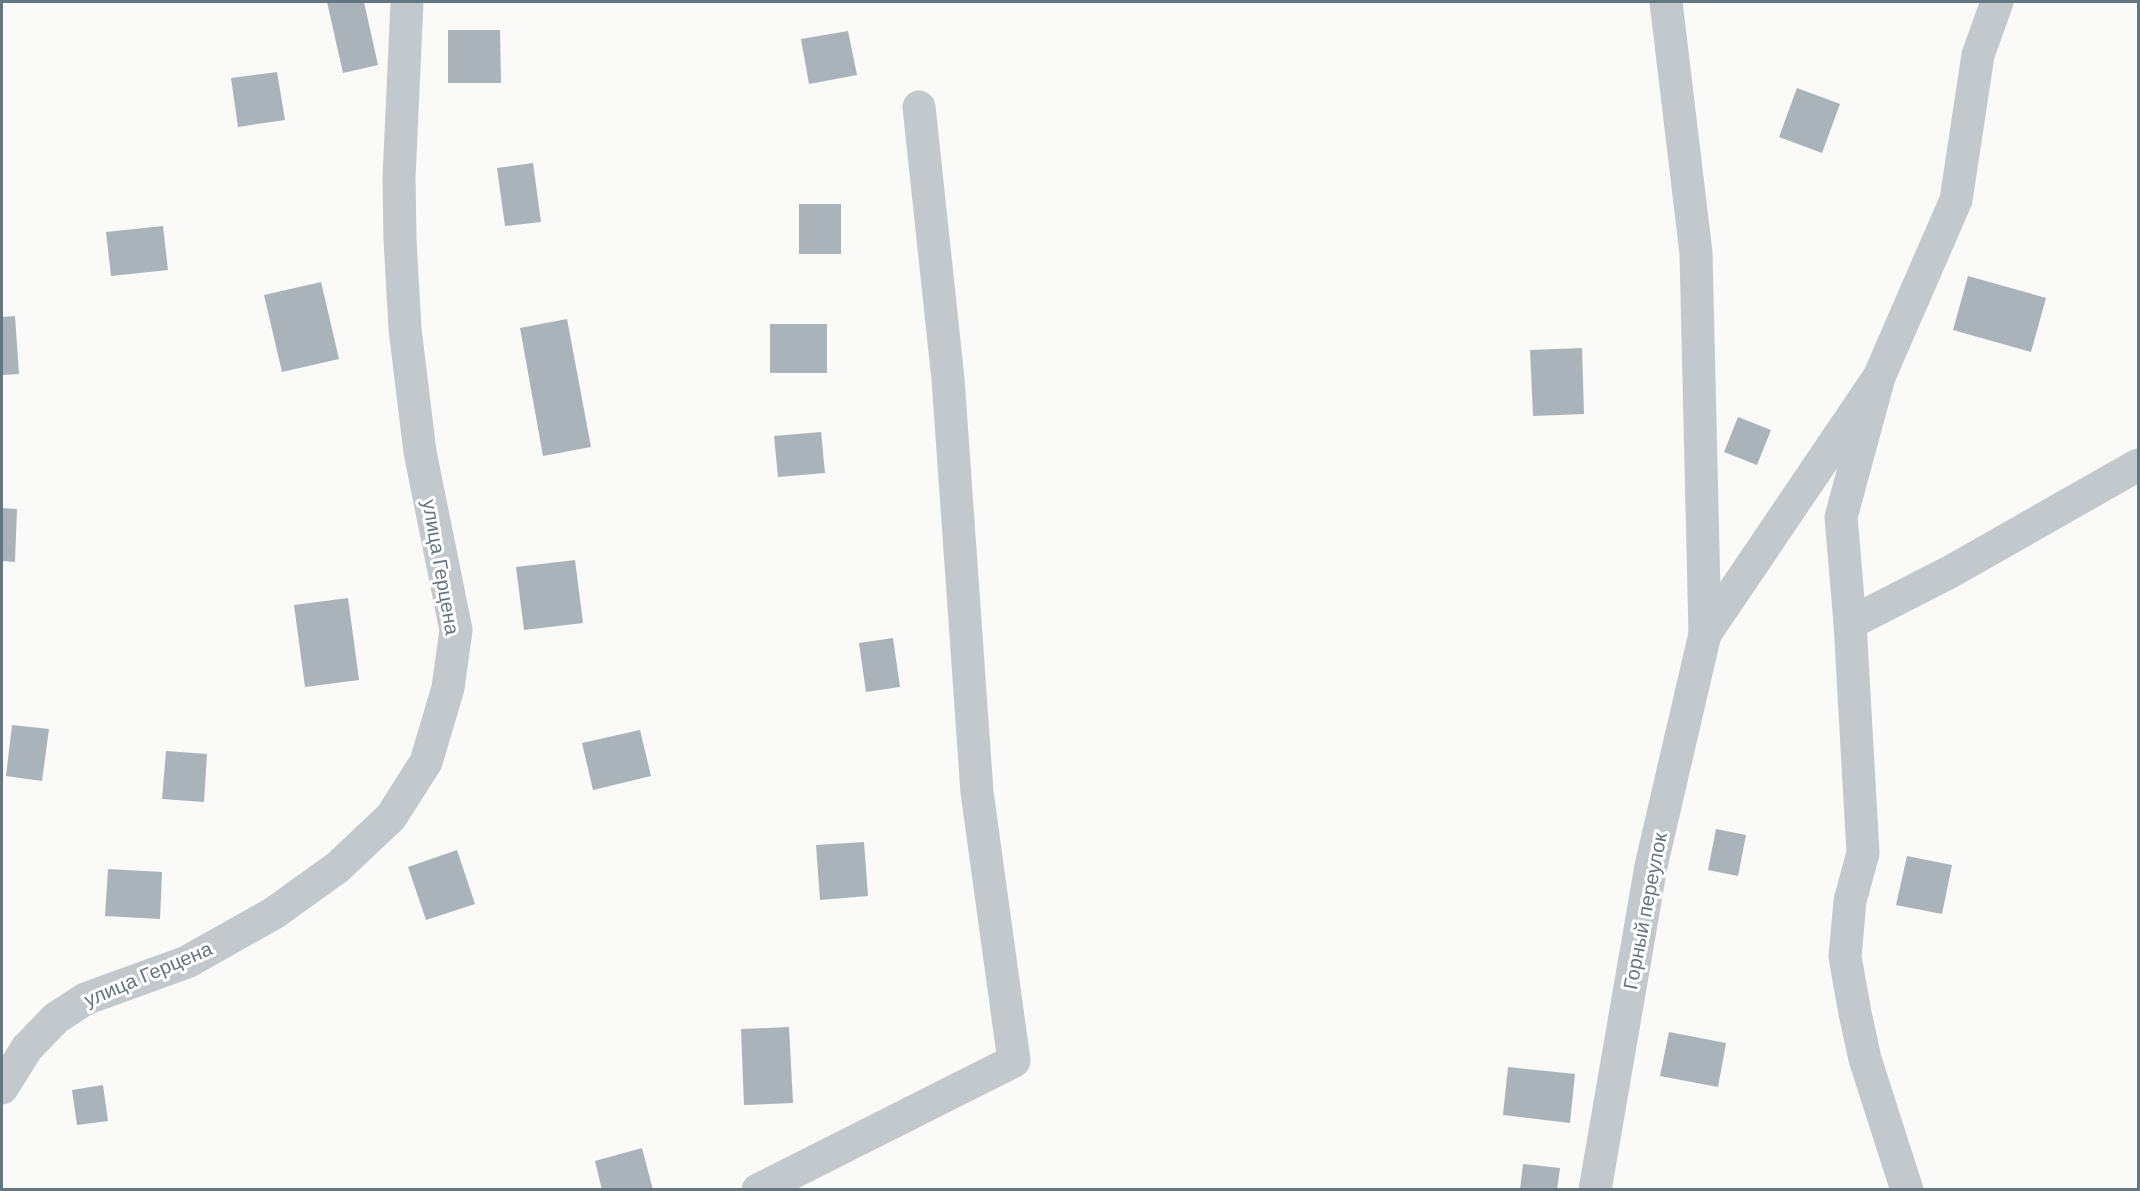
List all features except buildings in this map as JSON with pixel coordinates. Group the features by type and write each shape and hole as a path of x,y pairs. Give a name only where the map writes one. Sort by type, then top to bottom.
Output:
{"street":[{"name":"улица Герцена","path":"2,1088 27,1048 56,1018 85,999 187,962 274,913 338,867 391,818 426,762 448,687 456,630 420,452 405,329 399,178 407,2"},
{"path":"1666,2 1696,253 1705,634"},
{"path":"1907,1190 1865,1059 1845,957 1850,901 1863,853 1850,623 1840,517 1879,377 1956,200 1978,55 1997,2"},
{"path":"758,1190 1014,1061 977,792 948,379 919,107"},
{"path":"1705,634 1879,377"},
{"path":"1850,623 1950,573 2139,465"},
{"name":"Горный переулок","path":"1595,1190 1651,866 1705,634"}]}
